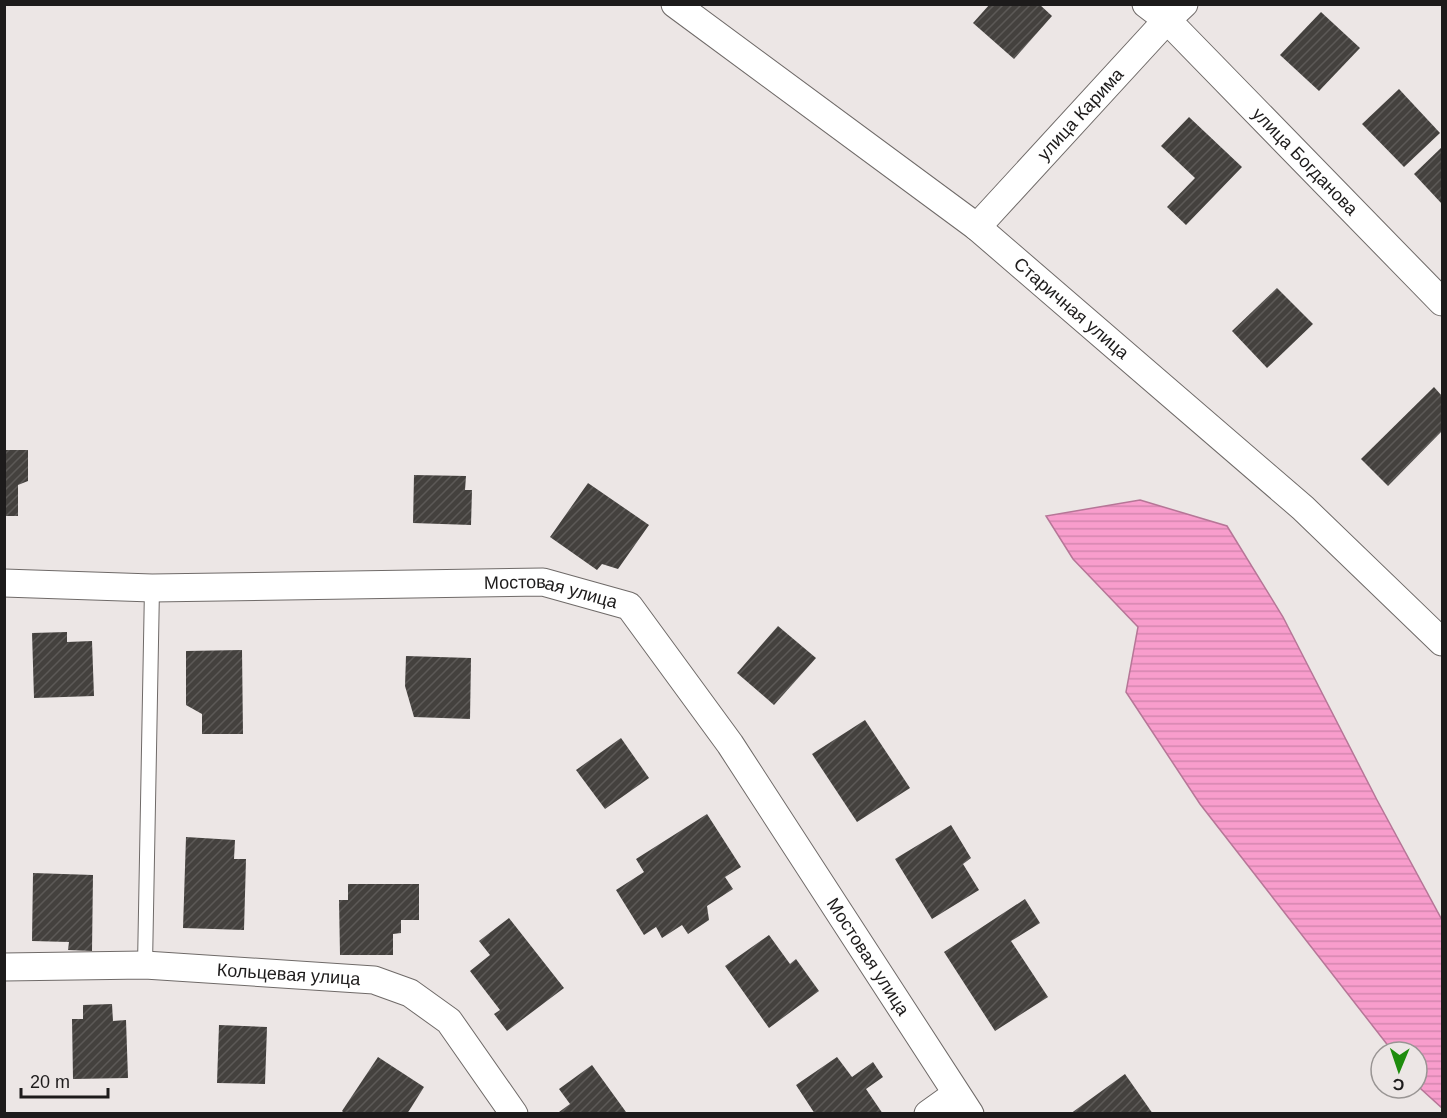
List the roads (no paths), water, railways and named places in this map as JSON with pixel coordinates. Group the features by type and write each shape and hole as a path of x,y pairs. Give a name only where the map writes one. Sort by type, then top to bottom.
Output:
{"street":[{"name":"Старичная улица","path":"675,4 977,227 1303,508 1443,642"},
{"name":"улица Карима","path":"977,227 1166,10"},
{"name":"улица Богданова","path":"1166,10 1443,302"},
{"name":"Мостовая улица","path":"4,583 152,588 543,582 629,606 730,744 963,1104"},
{"name":"Кольцевая улица","path":"4,967 146,966 374,980 410,993 449,1021 514,1113"},
{"path":"928,1113 963,1104"}],"lane":[{"path":"146,966 152,588"}]}
